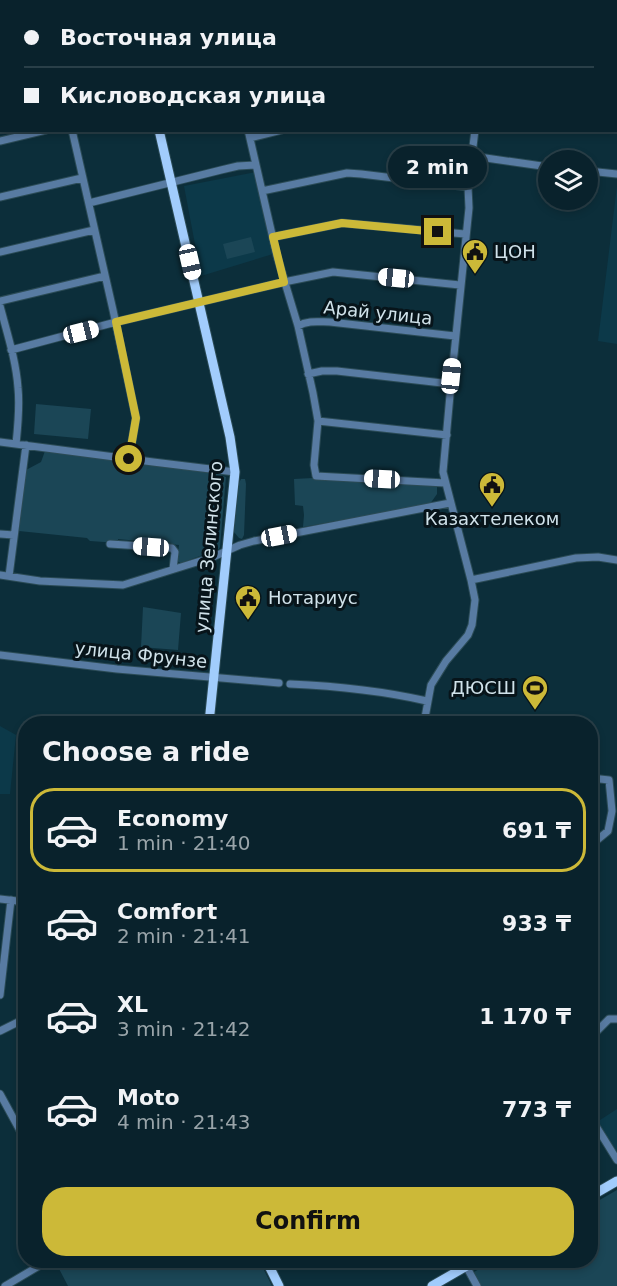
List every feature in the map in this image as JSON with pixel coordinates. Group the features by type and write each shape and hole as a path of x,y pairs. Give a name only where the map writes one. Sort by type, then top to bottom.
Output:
{"main road":[{"name":"улица Зелинского","path":"159,132 230,437 235,472 210,716"},
{"path":"598,1192 617,1181"},
{"path":"270,1268 279,1286"},
{"path":"432,1286 463,1268"}],"street":[{"path":"0,141 38,132"},
{"path":"72,132 136,418 129,459"},
{"path":"266,132 249,134 313,393 318,421 314,465 316,476 445,483"},
{"path":"425,716 431,685 446,661 468,635 472,625 475,600 443,472 475,132"},
{"path":"472,156 538,165"},
{"path":"89,203 238,166 255,165"},
{"path":"598,172 617,174"},
{"path":"262,191 347,173 468,187"},
{"path":"0,197 82,178"},
{"path":"273,237 342,223 465,234"},
{"path":"0,252 94,230"},
{"path":"11,350 116,322 333,272 460,285"},
{"path":"0,301 105,276"},
{"path":"0,306 18,386 19,415 16,444"},
{"name":"Арай улица","path":"298,326 304,323 330,322 455,336"},
{"path":"308,374 322,371 337,372 451,384"},
{"path":"318,421 447,435"},
{"path":"0,442 235,472"},
{"path":"9,576 26,445"},
{"path":"0,575 123,585 213,557 254,541 450,502"},
{"path":"0,534 14,535"},
{"path":"110,544 172,548 176,552 173,569"},
{"path":"471,580 576,558 598,557 617,560"},
{"name":"улица Фрунзе","path":"0,656 279,683"},
{"path":"290,684 403,695 427,701"},
{"path":"598,779 609,780 612,811 608,831 598,836"},
{"path":"0,899 18,901"},
{"path":"0,995 12,900"},
{"path":"598,1030 609,1019 617,1019"},
{"path":"0,1031 18,1022"},
{"path":"0,1094 18,1127"},
{"path":"598,1129 617,1160"},
{"path":"5,1286 35,1268"},
{"path":"467,1268 477,1286"}],"shaded area":[{"path":"256,172 273,254 201,276 184,186"},
{"path":"617,186 617,344 598,341"},
{"path":"251,237 255,252 227,259 223,244"},
{"path":"36,404 91,409 88,439 34,434"},
{"path":"45,451 218,474 226,477 219,549 181,563 177,561 179,545 118,539 118,543 90,541 87,538 19,531 26,470 41,462"},
{"path":"241,479 245,479 246,484 242,539 234,532"},
{"path":"294,479 437,485 437,494 430,504 303,527 303,506 295,505"},
{"path":"143,607 181,613 178,650 141,647"},
{"path":"0,726 16,735 10,794 0,794"},
{"path":"617,1109 617,1153 598,1124"},
{"path":"617,1190 617,1286 481,1286 474,1272 481,1268 598,1268 598,1201"},
{"path":"59,1268 263,1268 272,1286 68,1286"}],"place":[{"name":"ЦОН","path":"475,275"},
{"name":"Казахтелеком","path":"492,508"},
{"name":"Нотариус","path":"248,621"},
{"name":"ДЮСШ","path":"535,711"}],"route":[{"path":"129,459 136,418 116,322 284,282 273,237 342,223 438,232"}]}
